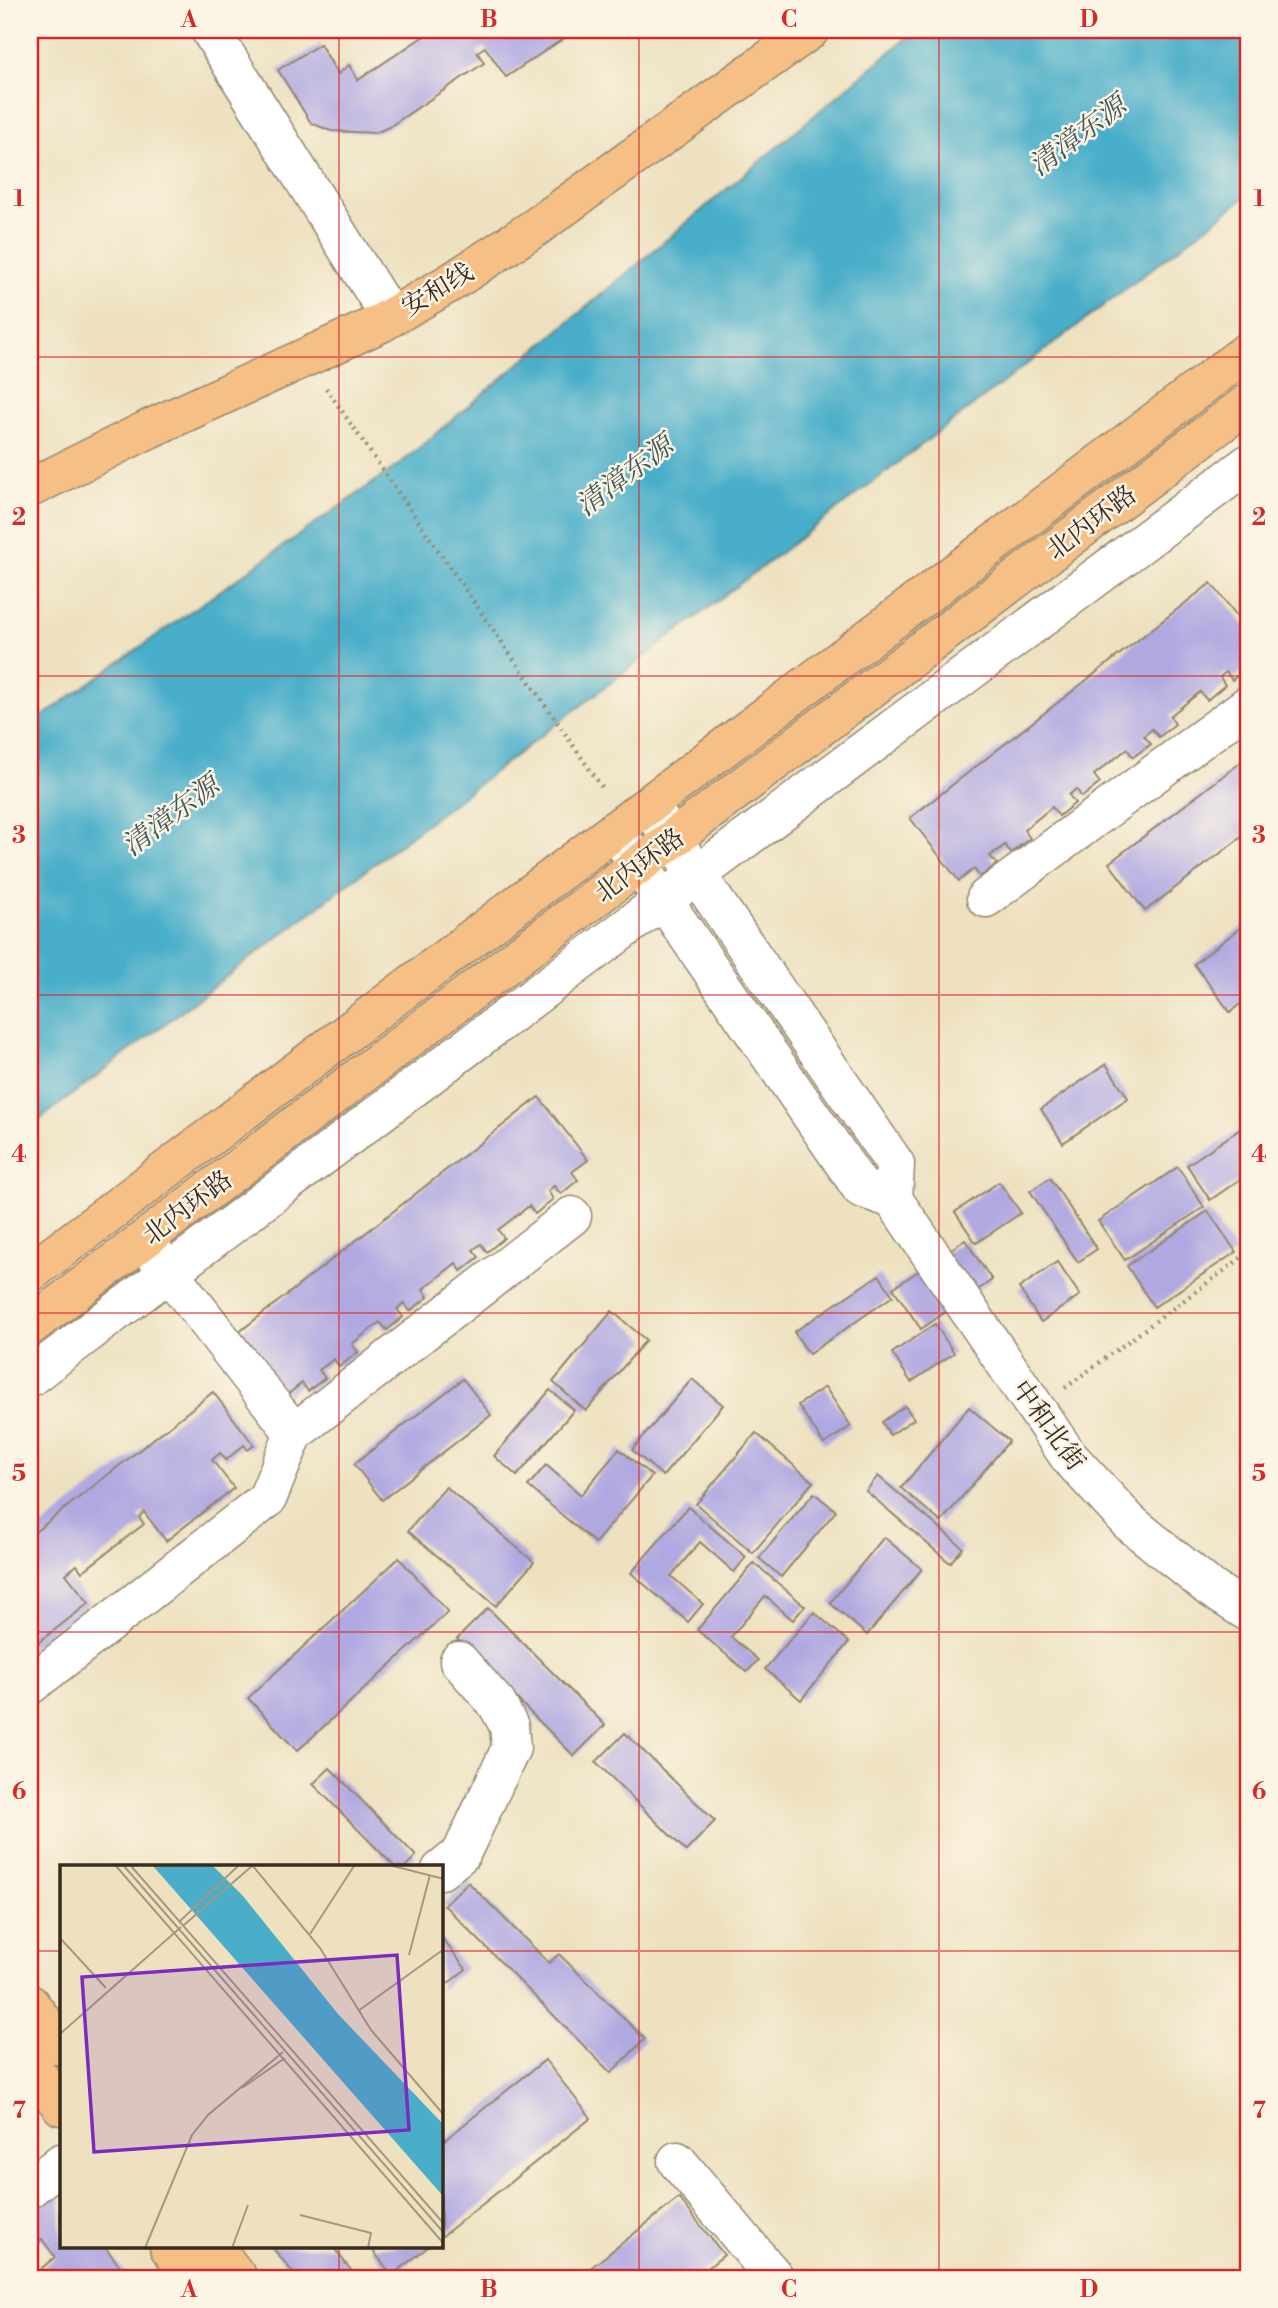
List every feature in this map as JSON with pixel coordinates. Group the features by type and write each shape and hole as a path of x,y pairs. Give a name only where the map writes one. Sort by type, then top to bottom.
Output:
{"main road":[{"name":"安和线","path":"30,488 149,429 390,317 450,283 536,227 810,30"},
{"name":"北内环路","path":"30,1273 1248,351"},
{"name":"北内环路","path":"30,1326 1248,404"},
{"path":"30,2004 60,2045"},
{"path":"30,2064 60,2105"},
{"path":"170,2248 192,2278"},
{"path":"215,2248 238,2278"}],"street":[{"path":"210,30 390,317"},
{"path":"30,1377 1248,464"},
{"path":"986,898 1248,705"},
{"path":"615,830 861,1188 893,1199 895,1164 649,805"},
{"name":"中和北街","path":"893,1199 1069,1457 1129,1522 1209,1587 1248,1612"},
{"path":"30,1685 267,1499 294,1433 572,1216"},
{"path":"144,1240 294,1433"},
{"path":"443,1868 461,1854 511,1748 509,1726 497,1704 459,1661"},
{"path":"677,2161 775,2278"},
{"path":"30,2188 60,2164"}],"path":[{"path":"305,358 582,758"},
{"path":"1036,1409 1248,1253"}],"water":[{"name":"清漳东源","path":"916,30 1248,30 1248,195 30,1127 30,725 401,463"}],"building":[{"path":"433,30 576,30 506,77 485,47 477,52 484,63 389,127 375,133 331,131 311,123 278,70 320,44 338,74 349,65 358,80"},
{"path":"1211,583 1248,630 1248,654 1243,658 1248,667 1232,680 1226,672 1220,677 1225,685 1207,700 1200,692 1170,716 1175,724 1159,737 1152,729 1144,736 1151,744 1133,757 1127,749 1094,775 1100,783 1082,797 1076,789 1069,795 1075,803 1059,816 1052,807 1024,830 1030,838 1011,853 1005,845 990,856 997,864 980,877 974,869 959,881 910,818"},
{"path":"1248,757 1248,832 1145,911 1109,863"},
{"path":"1248,922 1248,998 1230,1012 1194,964"},
{"path":"1106,1064 1128,1098 1063,1143 1041,1109"},
{"path":"539,1097 588,1160 572,1172 578,1180 561,1194 554,1186 548,1191 553,1199 535,1214 529,1206 498,1230 504,1238 487,1252 481,1244 473,1250 479,1257 461,1271 456,1263 423,1289 428,1297 410,1311 404,1303 397,1309 403,1317 387,1330 380,1322 352,1344 358,1352 339,1367 334,1359 319,1370 325,1378 308,1391 302,1383 287,1395 238,1333"},
{"path":"1248,1124 1248,1174 1210,1200 1187,1165"},
{"path":"1178,1167 1204,1207 1125,1260 1098,1221"},
{"path":"1050,1178 1097,1249 1078,1262 1030,1191"},
{"path":"999,1182 1021,1213 976,1243 955,1212"},
{"path":"1208,1211 1236,1252 1154,1307 1127,1266"},
{"path":"965,1240 992,1280 921,1329 893,1288"},
{"path":"1057,1262 1080,1295 1041,1322 1019,1288"},
{"path":"879,1275 893,1296 809,1354 794,1332"},
{"path":"612,1311 646,1340 586,1411 553,1382"},
{"path":"935,1324 954,1353 911,1382 892,1353"},
{"path":"463,1379 491,1415 382,1500 354,1464"},
{"path":"692,1379 723,1405 663,1476 632,1450"},
{"path":"825,1387 851,1426 824,1444 798,1405"},
{"path":"550,1390 574,1410 517,1476 494,1456"},
{"path":"213,1392 254,1445 248,1450 244,1445 226,1460 220,1453 212,1460 234,1488 166,1541 144,1512 139,1517 144,1524 82,1572 77,1565 66,1574 89,1603 30,1649 30,1536"},
{"path":"905,1406 914,1419 890,1435 882,1422"},
{"path":"969,1407 1009,1441 941,1522 901,1488"},
{"path":"756,1433 813,1482 753,1553 696,1504"},
{"path":"619,1449 652,1476 595,1543 528,1486 546,1465 581,1495"},
{"path":"878,1476 963,1548 950,1563 866,1491"},
{"path":"446,1487 534,1562 496,1606 408,1531"},
{"path":"814,1493 836,1511 781,1577 759,1558"},
{"path":"688,1507 746,1557 734,1572 700,1542 671,1576 703,1604 688,1622 631,1573"},
{"path":"884,1537 922,1569 867,1635 830,1603"},
{"path":"399,1558 448,1612 297,1751 248,1698"},
{"path":"754,1563 805,1606 793,1620 765,1596 731,1637 758,1660 747,1672 697,1630"},
{"path":"488,1608 605,1725 574,1756 457,1639"},
{"path":"814,1612 849,1642 801,1700 765,1669"},
{"path":"625,1733 715,1821 686,1851 596,1762"},
{"path":"330,1768 416,1856 407,1865 393,1865 313,1784"},
{"path":"468,1882 549,1963 559,1954 645,2039 611,2073 444,1905"},
{"path":"443,1940 466,1969 443,1987"},
{"path":"545,2060 591,2118 443,2235 443,2141"},
{"path":"60,2187 60,2248 106,2248 129,2278 30,2278 55,2257 42,2239 30,2248 30,2210"},
{"path":"679,2198 724,2255 695,2278 578,2278"},
{"path":"273,2248 334,2248 357,2278 297,2278"},
{"path":"371,2248 427,2248 392,2275"}]}
